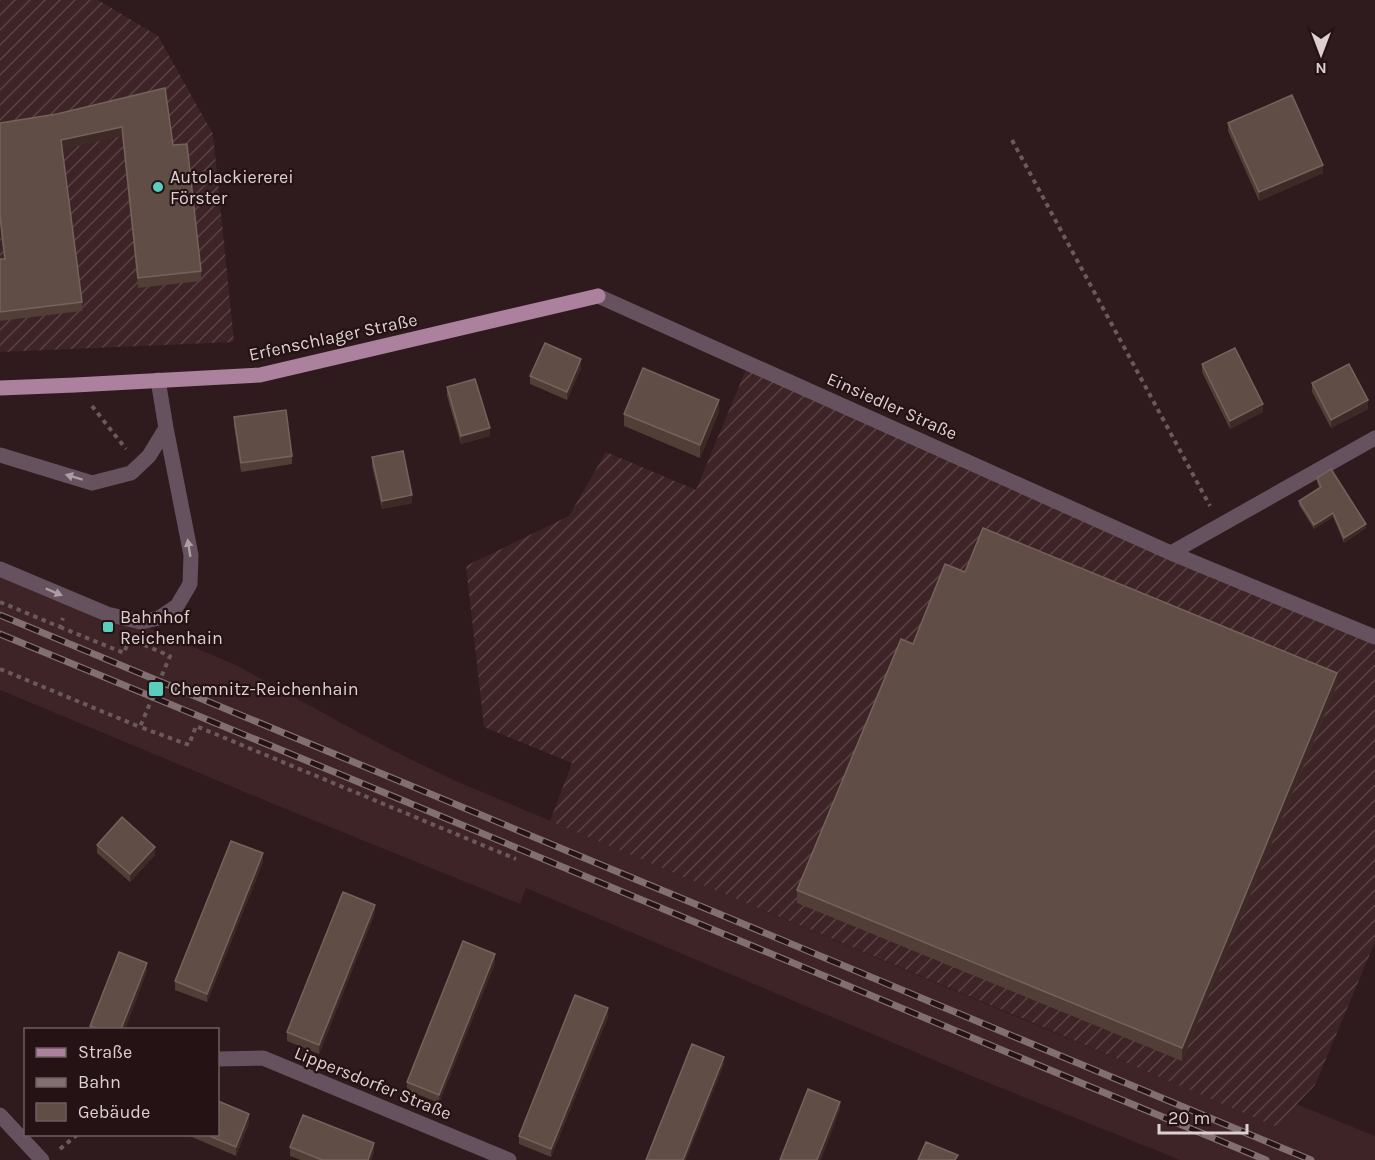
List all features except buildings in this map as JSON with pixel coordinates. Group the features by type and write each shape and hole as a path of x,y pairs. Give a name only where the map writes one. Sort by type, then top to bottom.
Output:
{"main road":[{"name":"Erfenschlager Straße","path":"0,388 260,375 598,296"}],"street":[{"name":"Einsiedler Straße","path":"598,296 1171,553 1375,637"},
{"path":"0,569 107,614 141,622 159,618 177,606 190,584 191,555 158,380"},
{"path":"0,455 92,483 136,469 149,456 166,428"},
{"path":"1171,553 1375,438"},
{"name":"Lippersdorfer Straße","path":"219,1059 263,1058 509,1160"},
{"path":"0,1115 42,1160"}],"path":[{"path":"1012,140 1220,525"},
{"path":"75,385 124,447 136,469"},
{"path":"0,602 124,653 130,639 170,656 140,727"},
{"path":"60,627 66,609"},
{"path":"0,669 189,745 196,726 516,860"}],"shaded area":[{"path":"0,0 98,0 158,36 213,134 234,342 0,352"},
{"path":"747,367 1375,639 1375,942 1315,1085 1296,1105 1284,1130 550,821 572,763 484,727 466,566 569,516 606,452 696,490"},
{"path":"0,569 75,597 236,665 356,731 458,782 1284,1129 1296,1104 1375,1136 1375,1160 1180,1160 979,1079 526,888 520,904 0,690"}],"railway":[{"path":"0,615 1311,1160"},
{"path":"0,634 1266,1160"}],"place":[{"name":"Autolackiererei Förster","path":"158,187"},
{"name":"Bahnhof Reichenhain","path":"108,627"},
{"name":"Chemnitz-Reichenhain","path":"156,689"}]}
